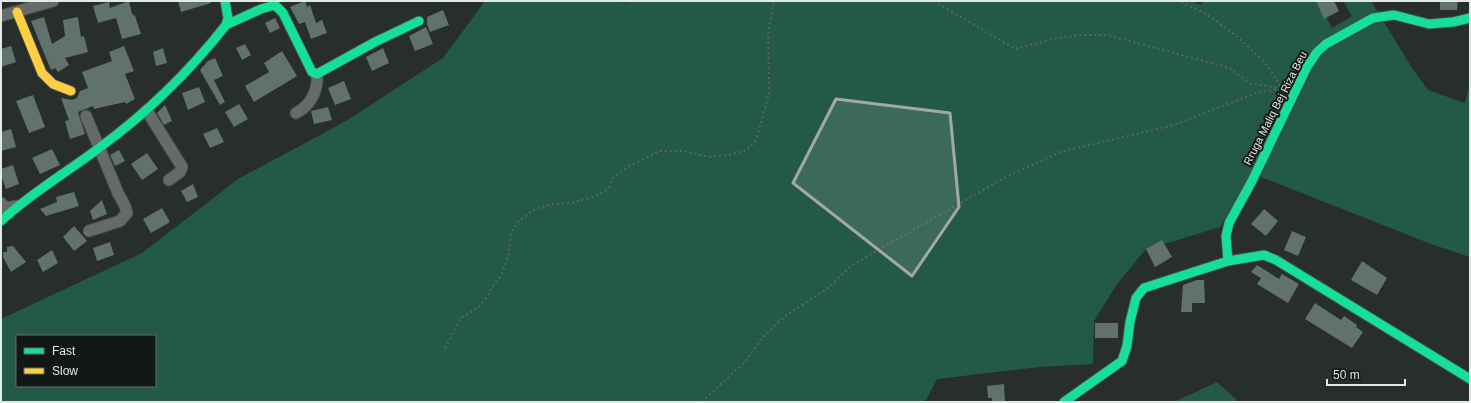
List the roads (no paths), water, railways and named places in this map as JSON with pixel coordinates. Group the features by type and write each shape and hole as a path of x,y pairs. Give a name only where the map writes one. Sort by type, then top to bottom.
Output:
{"street":[{"path":"1,16 53,1"},
{"path":"1,221 16,206 99,148 147,111 190,69 226,25 228,18 225,1"},
{"path":"226,25 261,9 275,5 283,13 312,72 317,74"},
{"path":"17,12 42,74 53,84 71,91"},
{"name":"Rruga Maliq Bej Riza Beu","path":"1228,261 1226,236 1229,223 1252,182 1307,67 1317,52 1326,44 1373,18 1394,15 1428,24 1453,22 1470,18"},
{"path":"317,74 375,42 419,21"},
{"path":"296,113 305,108 310,102 317,84 317,74"},
{"path":"147,111 182,168 180,172 169,180"},
{"path":"86,116 126,206 127,213 120,221 89,231"},
{"path":"1,203 6,208 16,206"},
{"path":"1064,402 1122,361 1127,346 1130,322 1136,298 1144,288 1228,261 1264,255 1276,260 1470,379"}]}
